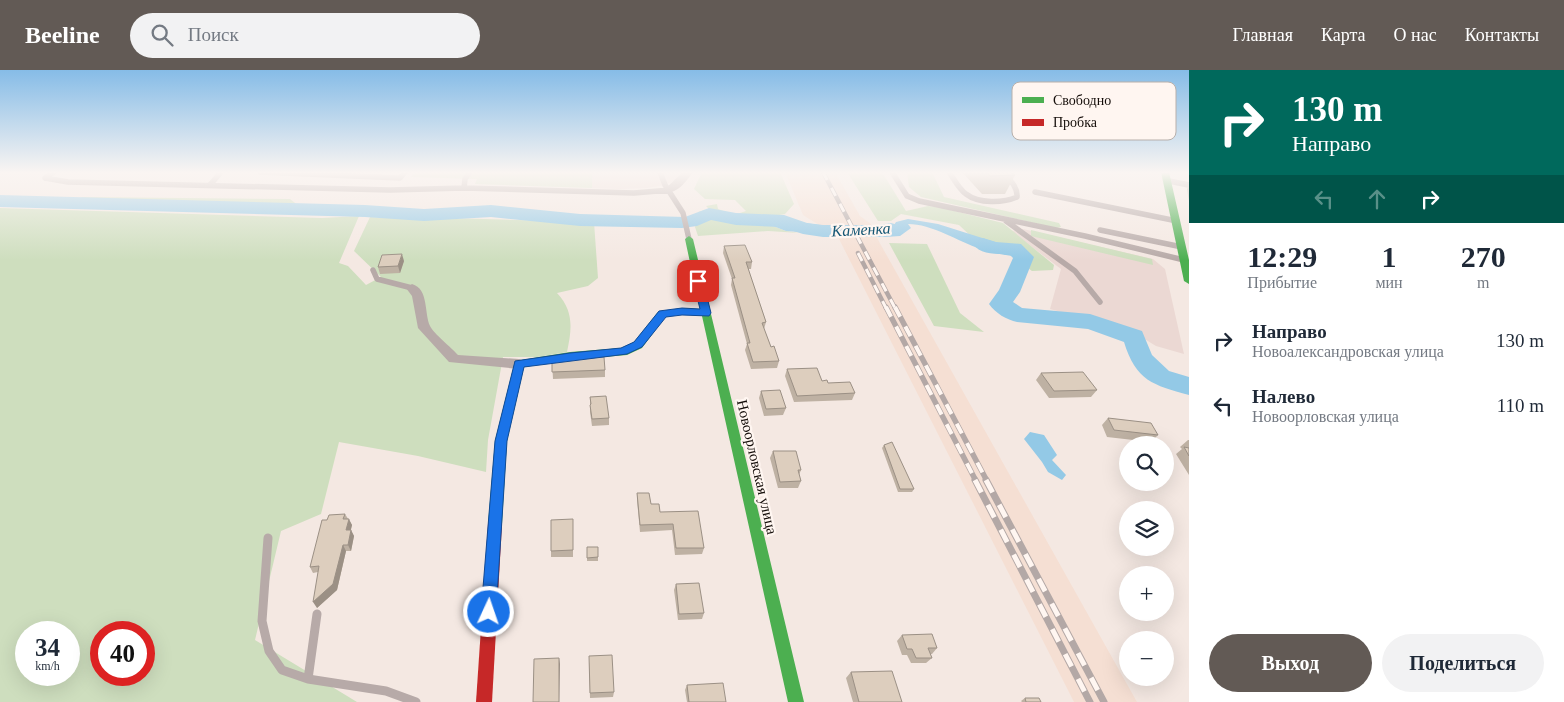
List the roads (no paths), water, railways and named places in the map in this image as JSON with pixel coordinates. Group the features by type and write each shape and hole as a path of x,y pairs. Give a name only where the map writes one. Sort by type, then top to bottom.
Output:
{"street":[{"path":"1173,201 1189,281"},
{"name":"Новоорловская улица","path":"690,239 796,702"},
{"path":"484,702 490,577 501,441 519,364 623,352 638,345 662,314 682,311 706,313"},
{"path":"424,328 454,359"}],"lane":[{"path":"676,201 683,213 690,239"},
{"path":"921,201 1084,235 1185,260"},
{"path":"1081,201 1177,221"},
{"path":"1005,220 1076,271 1100,302"},
{"path":"1100,230 1182,247"},
{"path":"373,270 377,279 412,288 418,296 424,328"},
{"path":"454,359 519,364"},
{"path":"268,538 262,621 269,651 282,670 308,679 386,691 416,702"},
{"path":"308,679 317,614"}],"water":[{"path":"769,218 849,229 852,232 839,232 836,235 786,231 760,221"},
{"path":"908,219 938,224 1014,248 1024,257 986,251 935,230 917,225 908,224 911,228 900,236 885,237 859,234 857,228 894,225 896,222"},
{"path":"1030,432 1044,435 1057,455 1052,460 1066,475 1062,480 1048,472 1024,439"}],"waterway":[{"name":"Каменка","path":"18,201 365,211 424,215 491,211 580,220 682,222"},
{"name":"Каменка","path":"690,222 709,214 736,219 784,221 803,228 823,231 879,231 891,229"},
{"name":"Каменка","path":"983,244 994,248 1014,248 1024,257 1009,292 1000,304 1017,315 1090,322 1134,337 1141,359 1161,378 1189,386"}],"railway":[{"path":"839,201 895,308"},
{"path":"858,253 886,308"},
{"path":"886,307 976,481"},
{"path":"895,307 987,481"},
{"path":"975,480 1090,702"},
{"path":"986,480 1104,702"}]}
